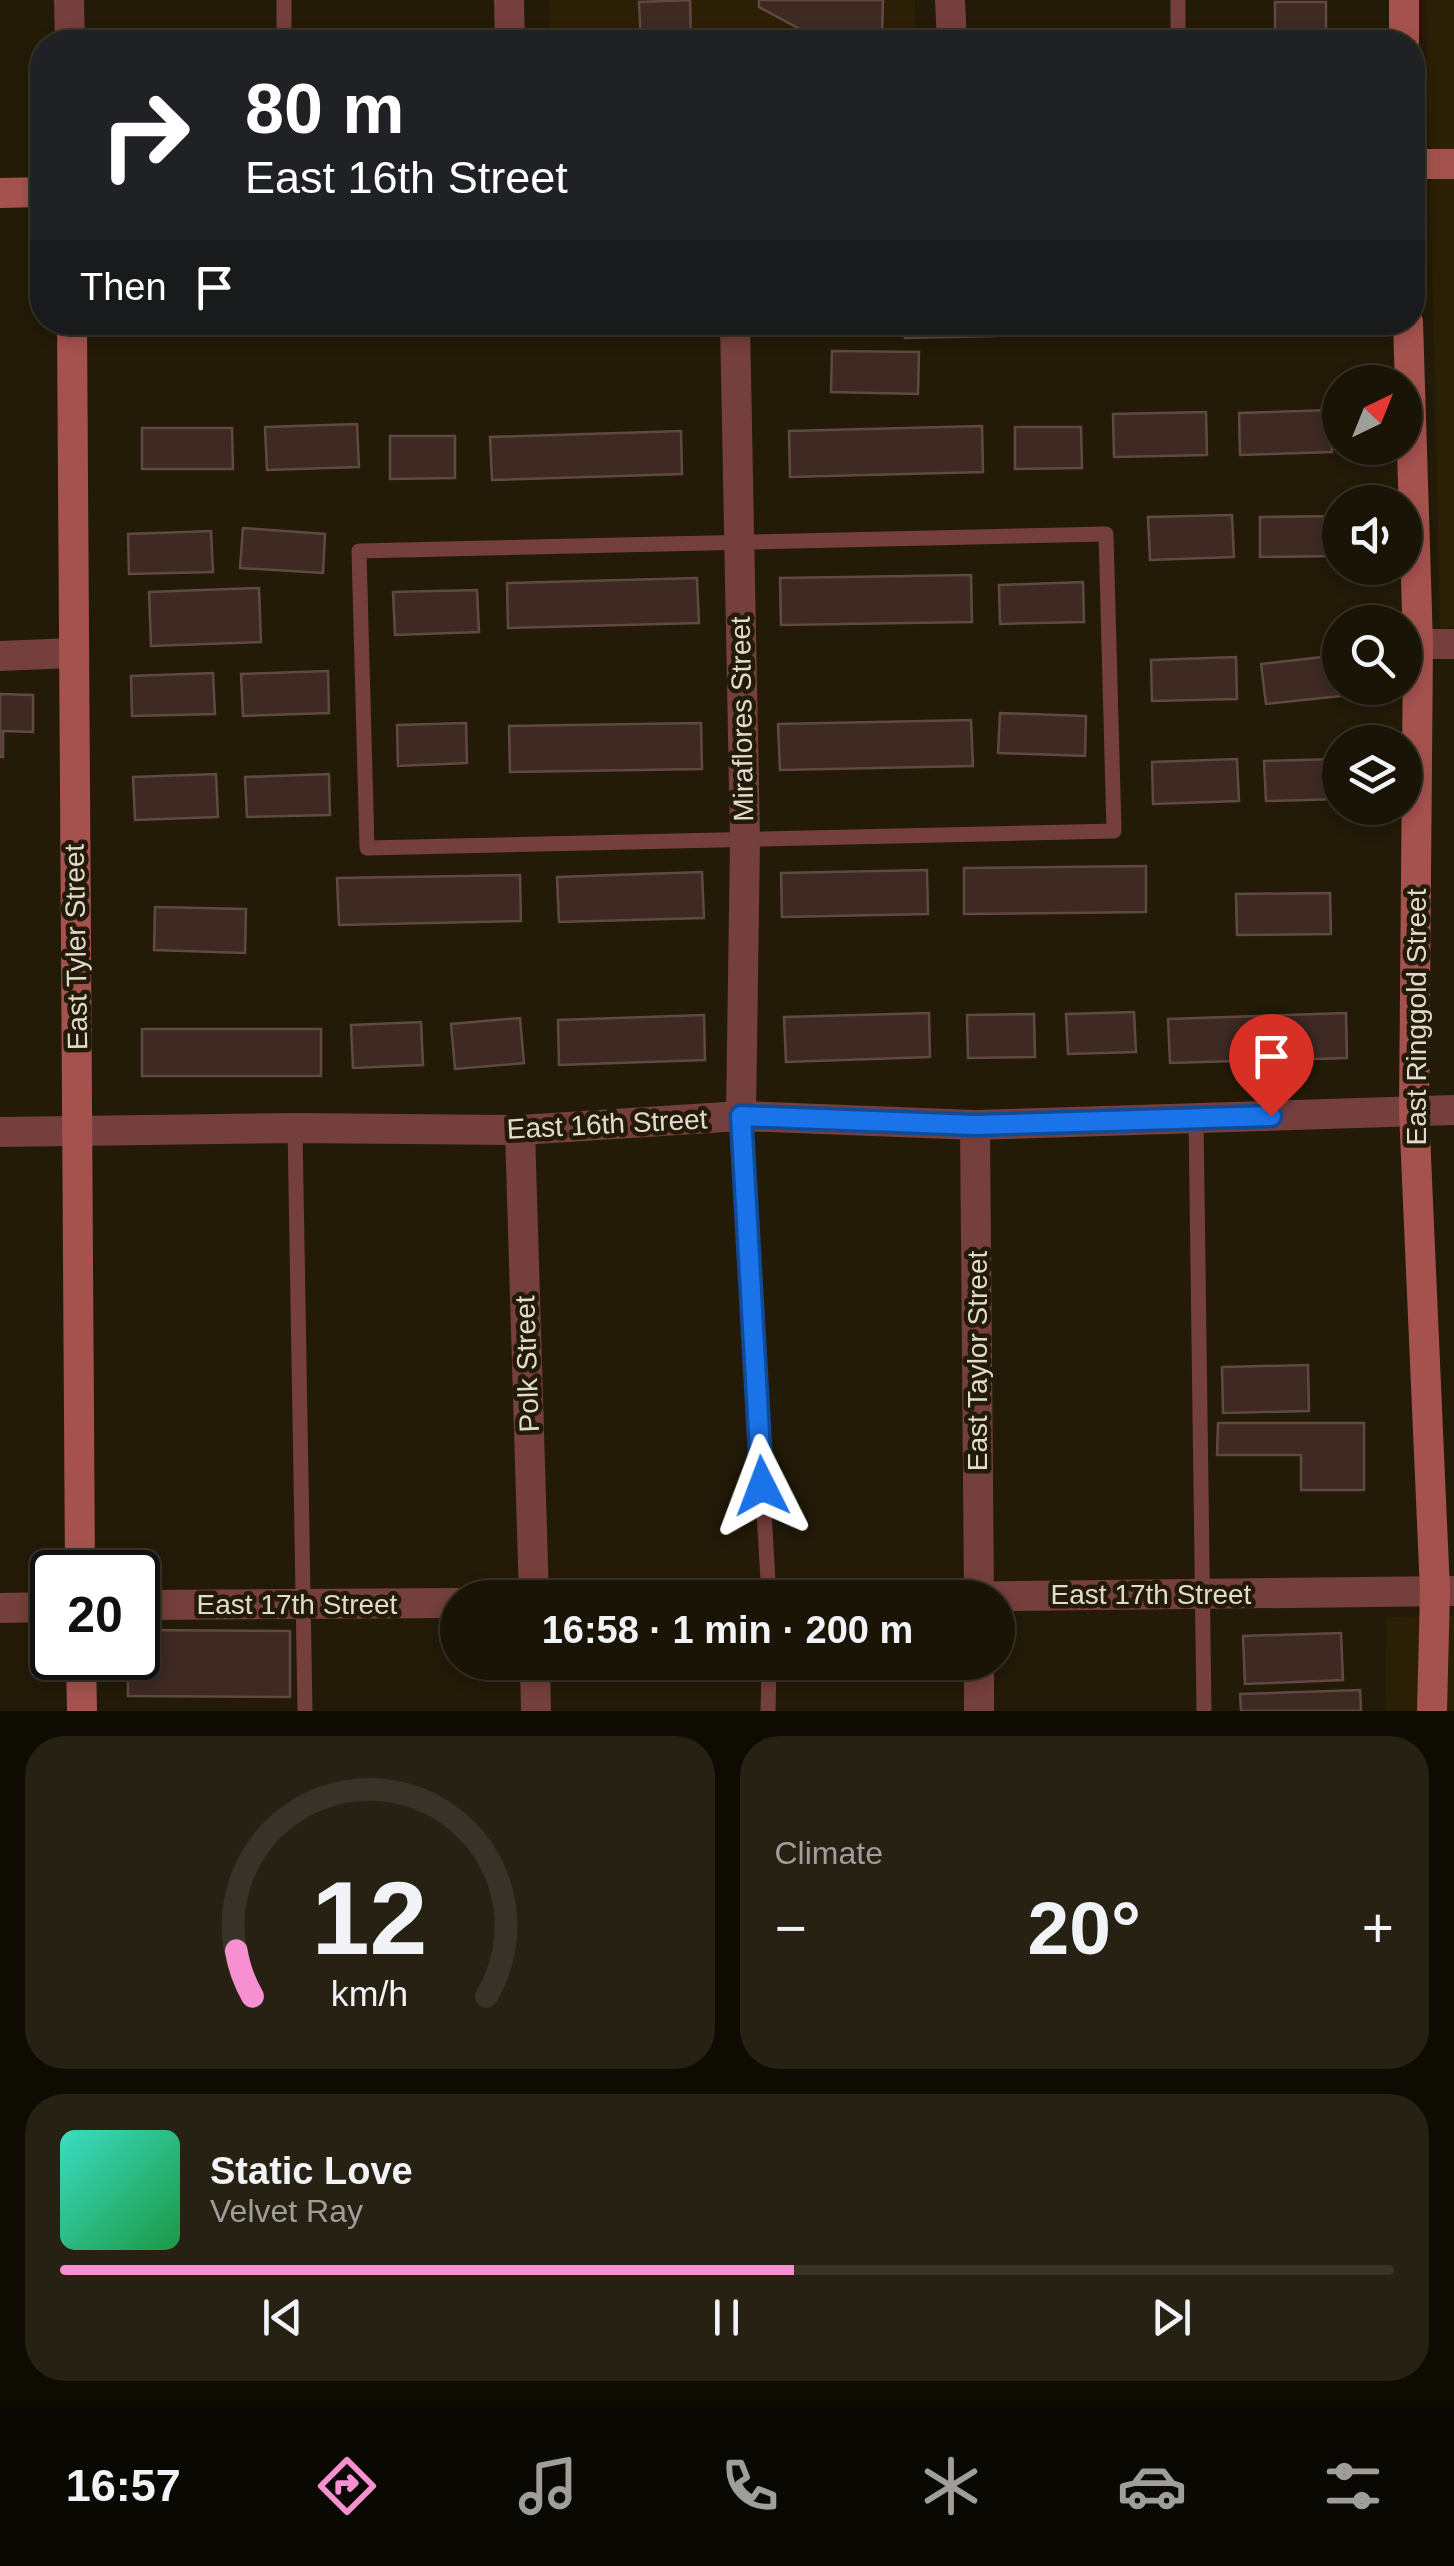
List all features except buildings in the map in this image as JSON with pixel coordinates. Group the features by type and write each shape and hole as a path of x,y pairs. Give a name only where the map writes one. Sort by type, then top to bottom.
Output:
{"street":[{"path":"69,0 70,30"},
{"path":"509,0 510,30"},
{"path":"950,0 951,30"},
{"path":"1404,0 1404,30"},
{"path":"1425,164 1454,164"},
{"path":"0,193 30,192"},
{"name":"East Tyler Street","path":"72,335 80,1550"},
{"name":"Miraflores Street","path":"736,335 744,840 741,1116"},
{"name":"East Ringgold Street","path":"1408,335 1417,605"},
{"path":"1422,644 1454,644"},
{"path":"0,656 72,653"},
{"name":"East Ringgold Street","path":"1417,705 1414,1111 1444,1591 1432,1711"},
{"name":"East 16th Street","path":"0,1132 520,1130 741,1116 975,1125 1454,1110"},
{"name":"East Taylor Street","path":"975,1125 978,1580"},
{"name":"Polk Street","path":"520,1130 533,1580"},
{"name":"East 17th Street","path":"1015,1596 1444,1591"},
{"name":"East 17th Street","path":"160,1605 440,1604"},
{"path":"0,1608 30,1607"},
{"path":"81,1680 82,1711"},
{"path":"535,1680 536,1711"},
{"path":"979,1680 979,1711"}],"lane":[{"path":"284,0 284,30"},
{"path":"1178,0 1178,30"},
{"path":"1106,534 1114,831 368,848 359,551 739,543 1106,534"},
{"path":"741,1116 768,1580"},
{"path":"1196,1118 1204,1711"},
{"path":"295,1128 305,1711"},
{"path":"768,1711 769,1680"}],"shaded area":[{"path":"549,0 915,0 916,30 550,30"},
{"path":"1426,0 1454,0 1454,627 1440,628"},
{"path":"1454,1615 1454,1711 1385,1711 1386,1617"}],"route":[{"path":"762,1486 741,1116 975,1125 1271,1116"}]}
